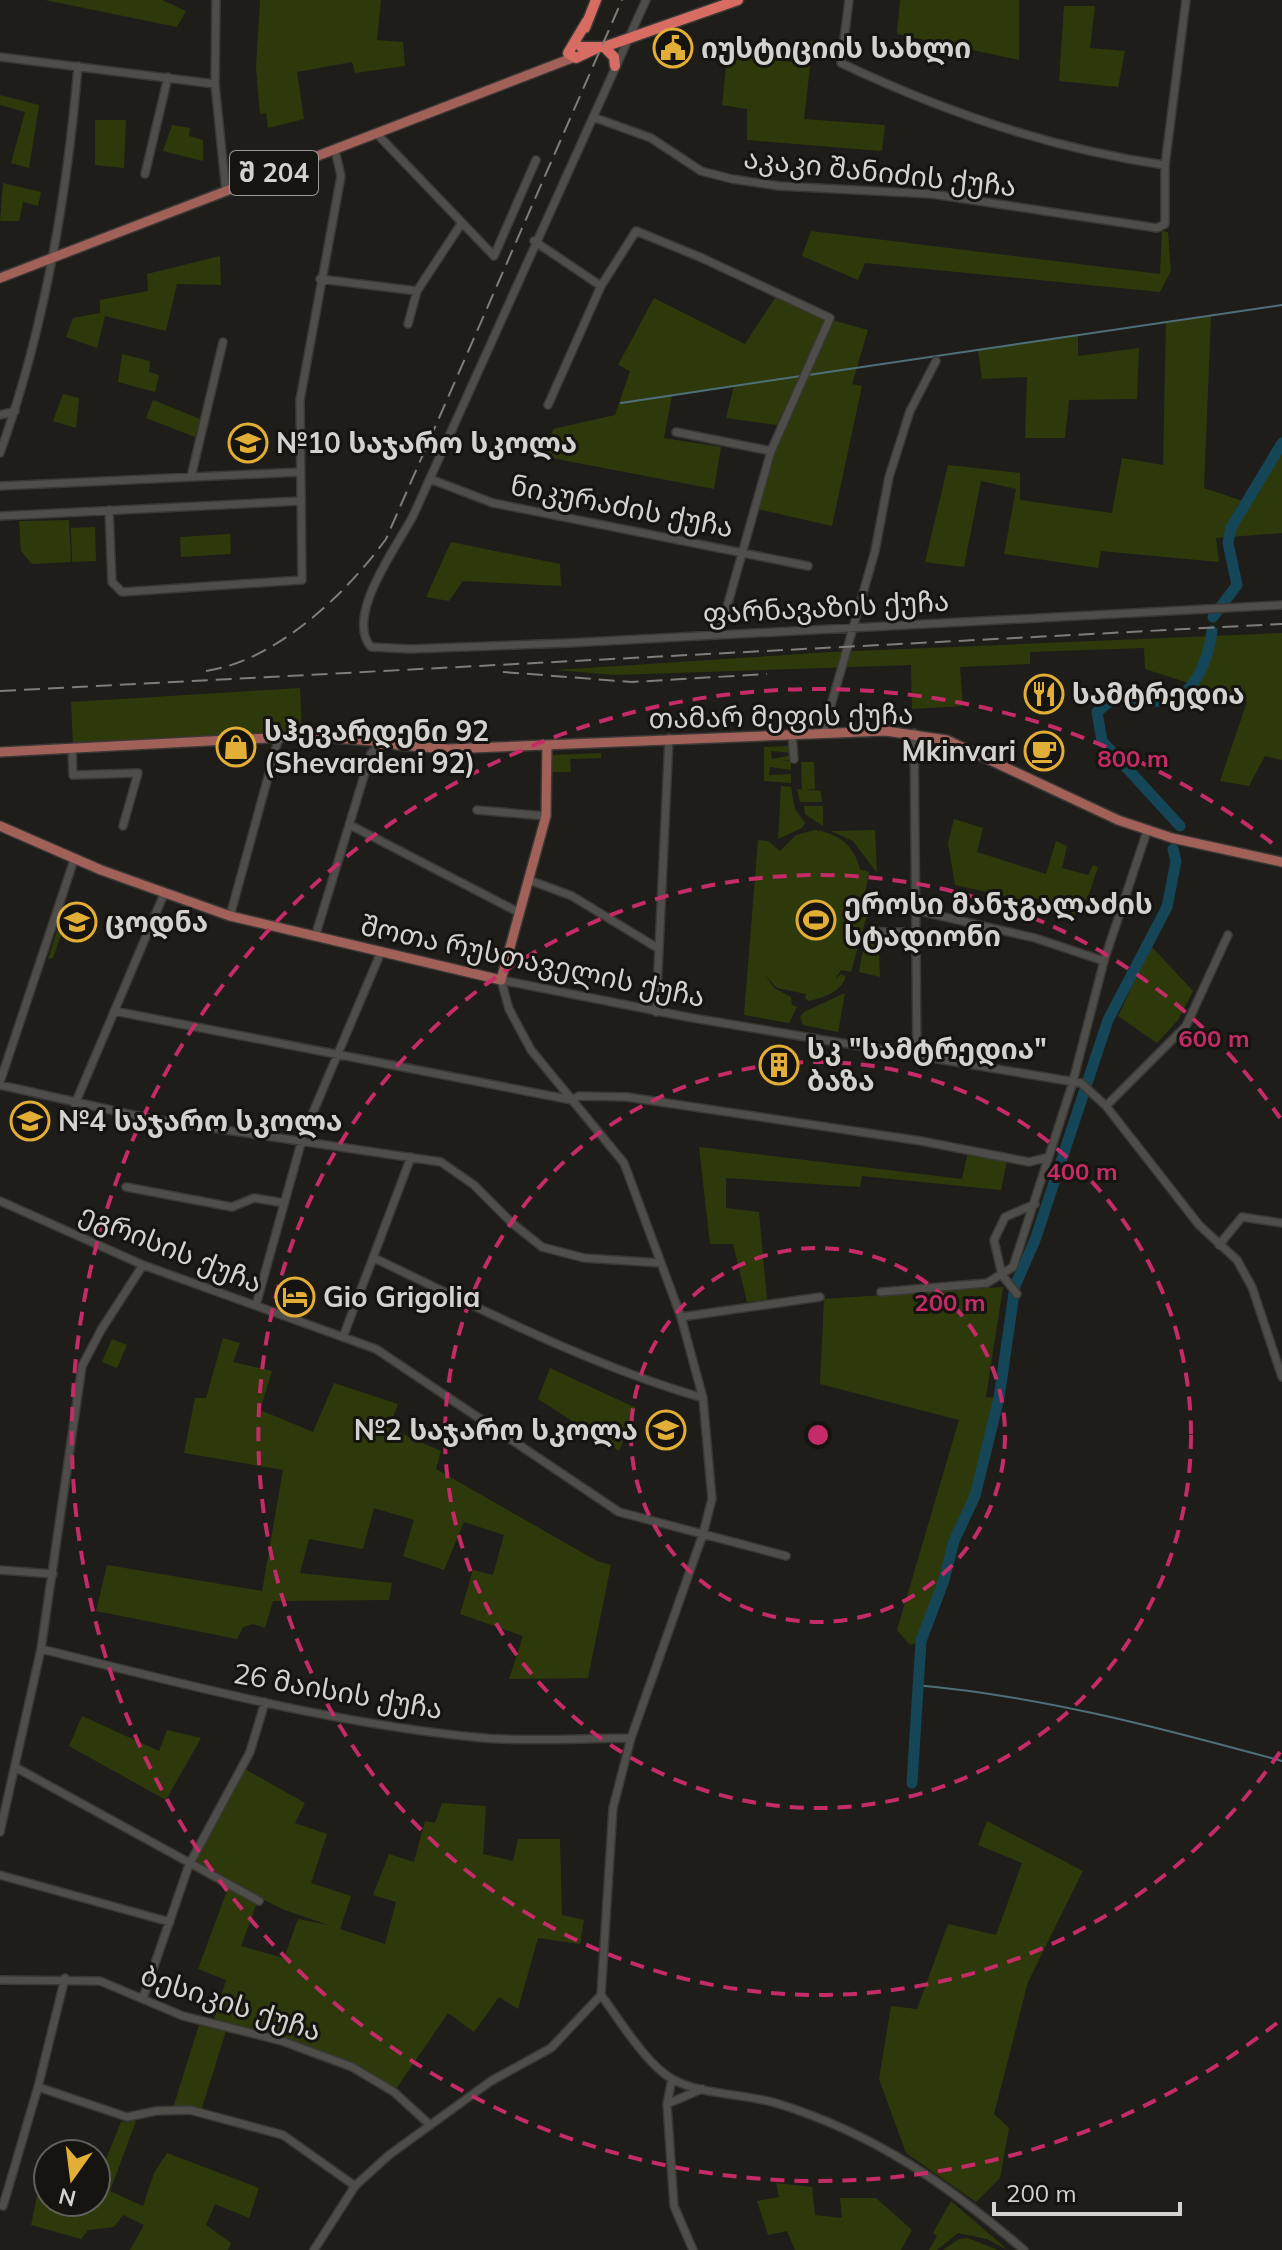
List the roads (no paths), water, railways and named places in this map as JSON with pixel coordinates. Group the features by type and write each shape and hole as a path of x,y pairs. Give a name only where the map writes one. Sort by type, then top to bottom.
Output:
{"highway":[{"path":"596,0 575,50 629,39 738,0"},
{"path":"601,47 614,57 615,66"}],"main road":[{"name":"შ 204","path":"0,278 549,68 575,50"},
{"name":"თამარ მეფის ქუჩა","path":"0,752 279,737 448,749 669,738 914,733 947,740 1147,831 1282,862"},
{"path":"501,980 546,816 547,745"},
{"name":"შოთა რუსთაველის ქუჩა","path":"0,826 74,860 230,916 501,980"}],"street":[{"path":"216,0 215,84 226,192"},
{"path":"430,479 534,241 646,0"},
{"path":"849,0 841,63 976,119 1116,158 1165,165 1186,0"},
{"path":"0,57 215,84"},
{"path":"0,453 27,376 52,258 71,153 78,66"},
{"path":"145,174 168,77"},
{"name":"აკაკი შანიძის ქუჩა","path":"593,117 651,138 701,171 732,179 779,186 932,194 1157,228 1165,224 1165,165"},
{"path":"377,134 494,256 536,160"},
{"path":"109,510 112,582 122,592 297,583 305,575 300,400 341,176 335,150"},
{"path":"408,324 417,291 461,224"},
{"path":"548,405 601,286 636,231 830,318 771,451 719,635"},
{"path":"534,241 601,286"},
{"path":"320,279 417,291"},
{"path":"191,477 223,342"},
{"path":"823,733 875,551 889,477 910,411 936,361"},
{"path":"0,415 15,411"},
{"path":"676,432 771,451"},
{"path":"0,486 301,472"},
{"name":"ნიკურაძის ქუჩა","path":"430,479 493,503 808,566"},
{"name":"ფარნავაზის ქუჩა","path":"430,479 366,604 365,636 371,647 410,649 719,635 1282,605"},
{"path":"0,516 301,501"},
{"path":"914,733 917,1056"},
{"path":"792,734 794,759"},
{"path":"230,916 279,737"},
{"path":"656,1012 669,738"},
{"path":"315,937 371,753 381,744"},
{"path":"72,749 73,775 138,773 123,826"},
{"path":"477,810 546,816"},
{"path":"350,825 520,913"},
{"path":"881,1292 987,1283 1013,1267 1035,1204 1045,1158 1073,1079 1104,961 1147,831"},
{"path":"74,860 0,1084 75,1104 441,1162 542,1247 584,1258 661,1263"},
{"path":"529,880 572,896 659,949"},
{"path":"75,1104 164,894"},
{"path":"915,910 1035,938 1104,961"},
{"path":"879,932 916,932"},
{"path":"1228,935 1186,1026 1106,1106 1199,1225 1237,1260 1252,1287 1282,1377"},
{"path":"256,1305 302,1141 336,1053 381,952"},
{"path":"314,2250 355,2186 430,2125 491,2081 551,2048 601,1995 613,1808 631,1738 703,1534 712,1499 703,1398 681,1317 624,1163 531,1050 509,1009 501,980"},
{"name":"შოთა რუსთაველის ქუჩა","path":"501,980 656,1012 1073,1079 1087,1086 1106,1106"},
{"path":"114,1011 572,1100 579,1096 627,1097 921,1141 1029,1162 1045,1158"},
{"path":"343,1337 411,1157"},
{"path":"126,1187 232,1207 254,1198 284,1203"},
{"name":"ეგრისის ქუჩა","path":"0,1201 143,1265 376,1349 619,1512 786,1556"},
{"path":"1014,1291 1002,1275 994,1252 995,1232 1005,1217 1035,1204"},
{"path":"1219,1245 1242,1217 1282,1223"},
{"path":"374,1258 492,1315 648,1382 703,1398"},
{"path":"0,1832 41,1649 82,1366 143,1265"},
{"path":"681,1317 820,1297"},
{"path":"0,1570 53,1574"},
{"name":"26 მაისის ქუჩა","path":"41,1649 265,1702 358,1720 487,1738 631,1738"},
{"path":"143,1998 189,1865 250,1752 265,1702"},
{"path":"15,1767 259,1901"},
{"path":"0,1875 170,1922"},
{"path":"3,2206 38,2087 65,1978"},
{"name":"ბესიკის ქუჩა","path":"0,1980 38,1982 65,1978 100,1981 183,2016 282,2041 352,2067 394,2092 430,2125"},
{"path":"601,1995 651,2059 672,2079 777,2103 901,2156 974,2208 1024,2250"},
{"path":"672,2079 667,2104 674,2206 693,2250"},
{"path":"38,2087 127,2117 156,2111 190,2110 283,2135 355,2186"},
{"path":"667,2104 704,2088"}],"waterway":[{"path":"808,375 1282,305"},
{"path":"621,403 801,376"},
{"path":"1213,617 1237,585 1228,543 1231,528 1282,443"},
{"path":"1180,826 1102,741 1097,712 1116,696 1166,701 1185,692 1204,663 1212,631"},
{"path":"912,1783 921,1641 944,1580 954,1541 975,1496 999,1398 1015,1286 1035,1240 1108,1020 1167,907 1176,861 1173,849"},
{"path":"915,1685 1055,1705 1282,1761"}],"railway":[{"path":"206,671 258,654 307,622 351,581 386,539 622,0"},
{"path":"0,691 1282,624"},
{"path":"503,672 632,682 767,674"}],"place":[{"name":"იუსტიციის სახლი","path":"673,48"},
{"name":"№10 საჯარო სკოლა","path":"248,443"},
{"name":"სამტრედია","path":"1044,694"},
{"name":"სჰევარდენი 92 (Shevardeni 92)","path":"236,747"},
{"name":"Mkinvari","path":"1044,751"},
{"name":"ეროსი მანჯგალაძის სტადიონი","path":"816,920"},
{"name":"ცოდნა","path":"77,922"},
{"name":"სკ \"სამტრედია\" ბაზა","path":"779,1065"},
{"name":"№4 საჯარო სკოლა","path":"30,1121"},
{"name":"Gio Grigolia","path":"295,1297"},
{"name":"№2 საჯარო სკოლა","path":"666,1430"}]}
